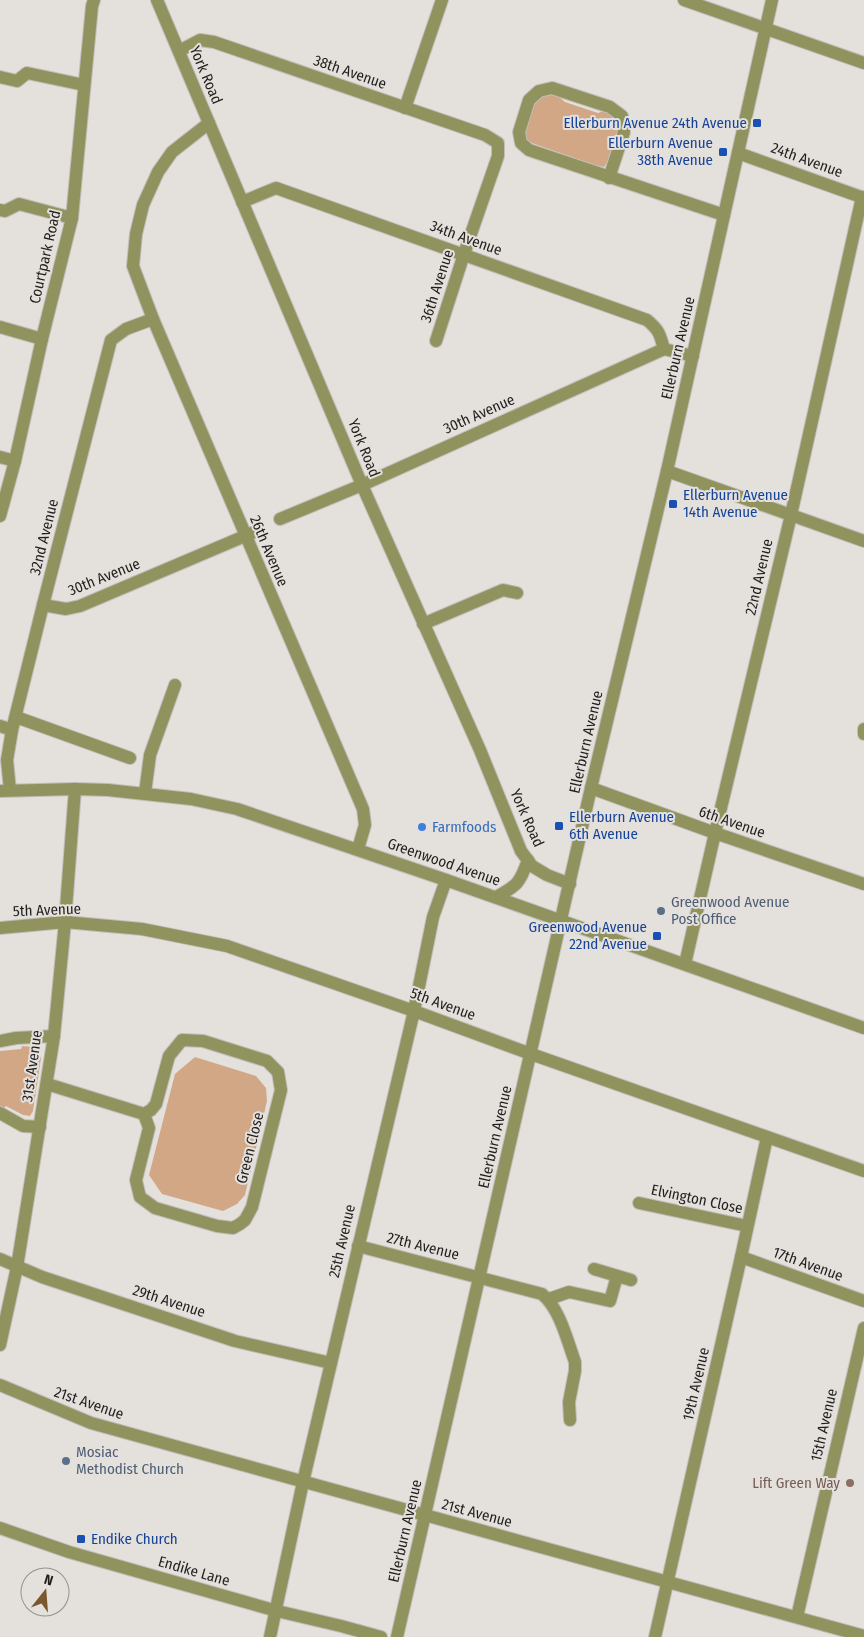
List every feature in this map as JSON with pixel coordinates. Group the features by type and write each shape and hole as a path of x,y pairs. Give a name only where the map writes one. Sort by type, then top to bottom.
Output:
{"street":[{"name":"Courtpark Road","path":"0,516 15,461 42,338 72,218 94,0"},
{"name":"York Road","path":"157,0 362,485 480,750 521,851 532,866 547,875 570,884"},
{"path":"405,108 442,0"},
{"path":"684,0 864,63"},
{"name":"Ellerburn Avenue","path":"397,1637 591,788 667,471 772,0"},
{"name":"38th Avenue","path":"179,50 200,40 214,42 485,135 498,142 498,156"},
{"path":"0,77 17,81 27,72 84,85"},
{"path":"609,178 624,132 622,116 610,107 552,88 539,90 529,100 519,132 521,143 529,150 609,178 724,215"},
{"name":"26th Avenue","path":"209,123 172,152 158,172 141,212 136,234 133,266 153,319 363,809 365,825 358,849"},
{"name":"24th Avenue","path":"738,153 863,197"},
{"name":"36th Avenue","path":"436,341 498,156"},
{"name":"34th Avenue","path":"242,202 276,188 647,320 657,328 664,349"},
{"name":"22nd Avenue","path":"685,964 863,197"},
{"path":"0,210 5,211 19,204 72,218"},
{"name":"32nd Avenue","path":"5,791 7,760 6,728 16,717 111,340 126,329 153,319"},
{"path":"0,327 42,338"},
{"path":"664,349 693,356"},
{"name":"30th Avenue","path":"280,519 362,485 664,349"},
{"path":"0,458 15,461"},
{"path":"667,471 864,541"},
{"name":"30th Avenue","path":"43,605 66,609 80,606 259,530"},
{"path":"423,624 503,590 517,593"},
{"path":"144,793 150,755 175,685"},
{"path":"16,717 122,760"},
{"path":"864,729 864,734"},
{"name":"Greenwood Avenue","path":"5,791 75,788 144,793 191,798 237,809 496,897 864,1028"},
{"name":"31st Avenue","path":"0,1345 18,1267 54,1036 75,788"},
{"name":"6th Avenue","path":"591,788 864,884"},
{"path":"496,897 511,889 521,879 528,860"},
{"name":"25th Avenue","path":"270,1637 303,1482 414,1011 433,917 446,880"},
{"name":"5th Avenue","path":"0,928 65,922 142,929 227,946 864,1171"},
{"path":"0,1041 16,1038 54,1036"},
{"name":"Green Close","path":"182,1040 203,1041 267,1061 278,1072 281,1090 252,1207 250,1214 240,1224 233,1228 202,1222 155,1208 140,1198 136,1180 149,1128 144,1114 156,1104 169,1056 182,1040"},
{"path":"47,1084 144,1114"},
{"path":"0,1112 23,1126 40,1127"},
{"name":"19th Avenue","path":"655,1637 767,1137"},
{"name":"Elvington Close","path":"639,1203 747,1226"},
{"name":"27th Avenue","path":"358,1246 532,1290 549,1299"},
{"name":"17th Avenue","path":"741,1257 864,1301"},
{"name":"29th Avenue","path":"0,1259 51,1280 236,1340 331,1363"},
{"path":"594,1269 631,1280"},
{"path":"570,1420 569,1402 575,1362 549,1299 569,1292 610,1301 617,1276"},
{"name":"15th Avenue","path":"797,1617 864,1328"},
{"name":"21st Avenue","path":"0,1385 91,1423 864,1636"},
{"name":"Endike Lane","path":"0,1528 69,1552 277,1611 378,1637"}],"shaded area":[{"path":"543,95 558,96 565,102 598,113 606,110 616,118 619,126 618,138 613,152 604,167 529,142 525,138 528,119 534,101"},
{"path":"22,1046 35,1047 41,1058 33,1111 30,1116 23,1115 6,1106 4,1108 0,1106 0,1051 21,1049"},
{"path":"195,1057 256,1076 266,1088 267,1101 245,1195 237,1204 223,1211 162,1194 149,1175 175,1074"}],"place":[{"name":"Ellerburn Avenue 24th Avenue","path":"757,123"},
{"name":"Ellerburn Avenue 38th Avenue","path":"723,152"},
{"name":"Ellerburn Avenue 14th Avenue","path":"673,504"},
{"name":"Ellerburn Avenue 6th Avenue","path":"559,826"},
{"name":"Farmfoods","path":"422,827"},
{"name":"Greenwood Avenue Post Office","path":"661,911"},
{"name":"Greenwood Avenue 22nd Avenue","path":"657,936"},
{"name":"Mosiac Methodist Church","path":"66,1461"},
{"name":"Lift Green Way","path":"850,1483"},
{"name":"Endike Church","path":"81,1539"}]}
